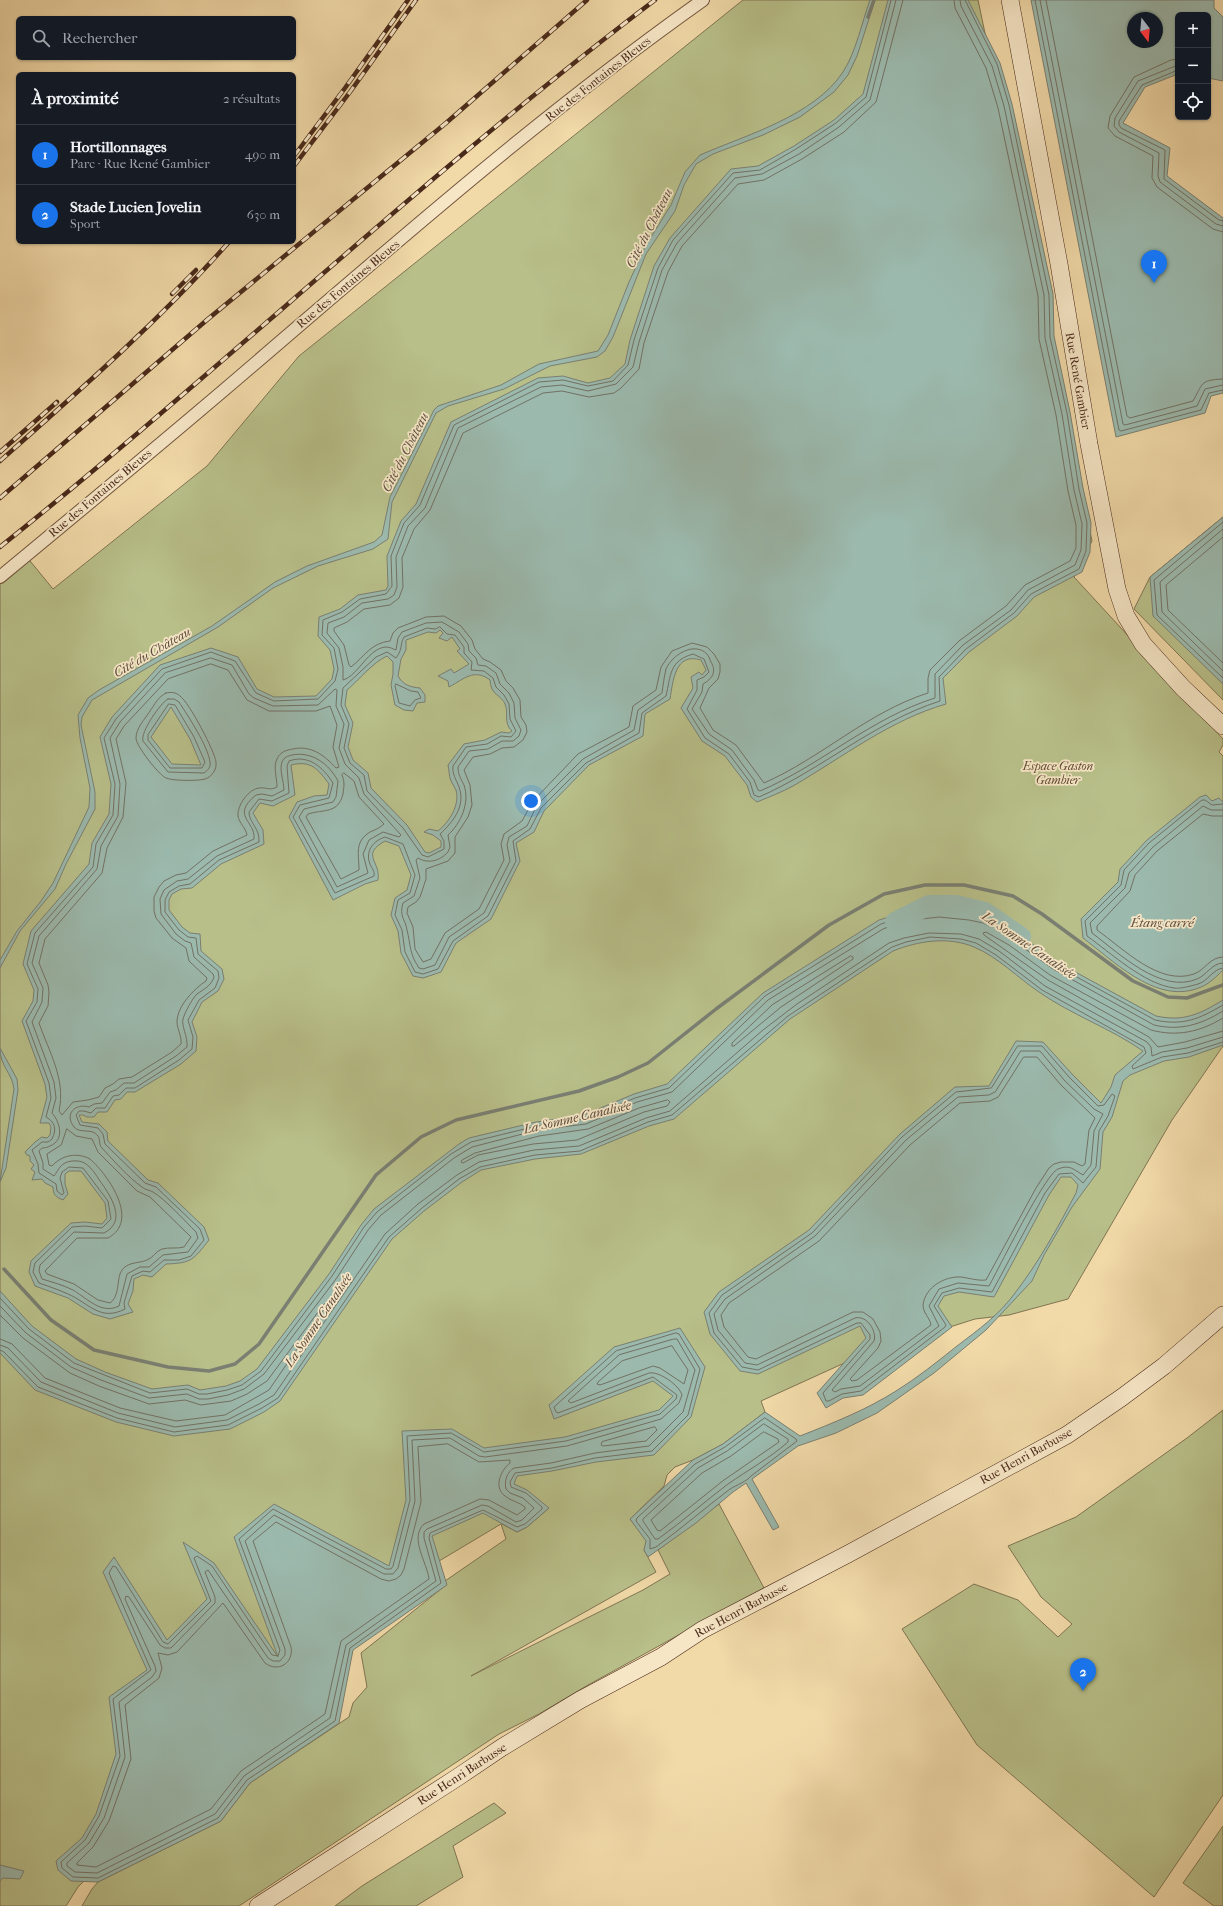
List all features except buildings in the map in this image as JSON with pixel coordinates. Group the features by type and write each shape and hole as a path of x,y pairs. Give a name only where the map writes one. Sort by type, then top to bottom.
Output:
{"street":[{"name":"Rue des Fontaines Bleues","path":"0,578 224,390 433,211 573,97 703,0"},
{"name":"Rue René Gambier","path":"1010,0 1059,264 1089,444 1116,583 1126,616 1143,644 1183,688 1223,726"},
{"name":"Rue Henri Barbusse","path":"258,1906 452,1782 501,1748 580,1700 661,1657 702,1630 1067,1435 1164,1366 1223,1315"}],"green space":[{"name":"Espace Gaston Gambier","path":"743,0 978,0 1092,541 1074,577 1223,739 1223,745 1219,752 1223,756 1223,1046 1172,1120 1068,1299 1009,1315 975,1319 862,1355 761,1401 765,1412 723,1444 693,1460 675,1467 667,1475 664,1486 630,1519 647,1541 644,1550 656,1572 471,1676 643,1590 670,1574 658,1550 719,1504 764,1588 588,1685 539,1714 499,1734 239,1906 82,1906 98,1882 221,1821 250,1783 349,1717 353,1703 367,1687 361,1653 446,1585 445,1581 506,1539 501,1524 404,1582 243,1723 78,1887 66,1906 0,1906 0,577 26,556 53,589 207,466 299,356","holes":["549,1508 527,1527 517,1532 502,1524"]},
{"path":"1223,517 1223,700 1134,609 1150,577"},
{"path":"1223,1410 1223,1795 1154,1897 977,1745 902,1629 974,1584 1018,1600 1058,1637 1072,1624 1041,1597 1008,1546 1076,1517 1187,1438"},
{"path":"494,1803 506,1813 453,1846 463,1877 416,1906 335,1906 362,1886"},
{"path":"1223,1826 1223,1906 1214,1906 1183,1883"}],"water":[{"path":"870,0 875,0 857,56 848,75 834,92 800,117 763,135 713,154 696,164 684,185 675,211 646,254 613,337 605,351 597,357 550,366 504,389 448,406 436,413 392,502 388,539 373,549 318,566 273,588 218,627 92,700 82,717 81,725 95,792 95,809 66,864 55,889 20,931 0,968 0,960 17,931 53,883 89,807 90,788 80,738 78,715 88,698 99,690 212,626 275,582 307,566 374,542 382,535 390,497 434,410 438,406 501,385 539,364 598,351 608,335 629,282 646,245 671,205 685,172 700,155 758,132 815,101 830,87 848,64"},
{"path":"888,0 968,0 1000,63 1012,104 1053,294 1054,336 1091,523 1090,552 1082,572 1034,597 1017,616 969,652 943,678 946,704 925,711 886,729 793,786 757,802 751,797 747,785 725,756 702,741 681,708 693,688 691,677 699,672 702,675 706,670 701,660 686,660 681,664 674,677 670,699 645,714 643,736 589,765 544,811 534,832 516,843 520,861 491,919 456,943 441,972 423,978 413,976 401,953 398,931 391,915 395,898 407,890 411,875 399,846 385,841 378,846 374,850 373,859 377,868 378,880 365,884 333,900 289,817 297,802 314,796 327,795 329,784 317,770 309,765 291,765 295,795 273,806 260,803 253,813 263,830 264,844 221,864 192,888 181,889 172,894 169,900 169,910 182,927 190,933 200,934 201,951 222,969 224,979 218,991 202,1002 192,1022 197,1037 196,1051 181,1064 135,1092 127,1092 121,1099 115,1100 107,1112 98,1112 94,1117 79,1115 82,1122 99,1124 107,1132 108,1141 148,1180 158,1183 204,1227 209,1240 191,1259 181,1263 166,1264 152,1277 143,1275 134,1279 133,1291 128,1304 133,1312 110,1319 93,1314 68,1298 35,1286 29,1272 31,1261 71,1223 85,1222 102,1224 107,1218 105,1203 81,1171 69,1171 65,1174 65,1184 68,1194 63,1200 55,1195 53,1187 45,1183 42,1179 32,1180 35,1172 31,1169 34,1165 30,1161 30,1156 25,1152 42,1137 47,1138 50,1135 51,1127 49,1123 40,1123 47,1097 45,1084 22,1021 33,1001 34,990 23,964 31,931 89,864 92,843 109,814 111,784 100,737 112,717 160,665 211,648 238,657 257,689 274,697 316,696 332,679 334,669 330,650 318,636 319,617 340,609 358,595 386,590 388,586 387,556 401,521 416,504 451,422 538,378 563,376 588,383 610,378 625,364 630,340 654,266 670,238 731,169 758,166 794,146 834,120 863,94","holes":["440,630 443,633 439,638 447,641 452,637 460,649 457,651 469,664 454,673 451,669 438,676 448,681 449,687 464,678 474,675 479,675 490,680 493,691 505,704 508,725 512,731 509,733 501,732 485,740 464,744 448,765 450,780 456,790 457,801 450,818 438,831 429,829 424,832 433,835 441,841 441,847 429,853 425,852 407,825 371,788 368,773 353,760 348,747 353,723 345,705 347,690 371,667 387,656 393,662 391,685 395,705 404,710 413,711 417,703 425,702 425,695 420,688 407,685 402,682 398,676 401,659 406,650 406,640 428,632 436,633","171,707 190,739 201,765 172,764 151,737"]},
{"path":"1031,0 1214,0 1214,8 1223,17 1223,81 1211,79 1211,12 1175,12 1175,75 1145,87 1123,123 1170,148 1167,176 1223,218 1223,393 1211,396 1205,413 1116,437"},
{"path":"1223,517 1223,684 1153,616 1150,577"},
{"name":"Étang carré","path":"1206,795 1212,801 1219,798 1223,802 1223,970 1204,986 1185,991 1169,991 1138,979 1083,938 1081,919 1118,882 1120,869 1147,840 1200,797"},
{"path":"948,908 986,915 1008,926 1057,962 1156,1016 1175,1018 1191,1016 1223,1000 1223,1045 1189,1057 1164,1061 1130,1075 1123,1081 1112,1117 1103,1132 1100,1169 1072,1207 1044,1255 1032,1281 986,1330 934,1373 877,1413 836,1433 798,1446 752,1479 779,1527 773,1530 746,1483 696,1523 648,1557 644,1550 646,1541 630,1519 693,1460 723,1444 765,1412 800,1436 837,1421 885,1398 927,1370 988,1322 1009,1301 1048,1244 1076,1193 1078,1185 1071,1177 1061,1177 1049,1195 994,1297 959,1292 944,1296 938,1306 952,1327 863,1395 843,1398 826,1408 817,1393 866,1338 860,1326 758,1374 740,1371 710,1334 704,1312 719,1292 809,1230 900,1134 955,1087 989,1086 1016,1041 1043,1042 1101,1103 1111,1087 1115,1075 1143,1051 1117,1035 1052,1000 991,956 974,947 954,942 933,941 923,942 893,951 790,1019 674,1119 649,1126 581,1154 535,1159 481,1170 462,1182 424,1211 392,1239 280,1401 264,1412 230,1429 174,1436 116,1422 35,1390 0,1353 0,1291 32,1326 76,1359 105,1372 152,1389 188,1385 200,1390 226,1386 240,1381 257,1369 329,1274 361,1225 374,1209 459,1144 469,1138 536,1122 584,1115 634,1094 667,1084 763,993 879,920 902,913"},
{"path":"0,1048 17,1079 18,1090 6,1168 0,1182 14,1089 11,1078 2,1060"},
{"path":"680,1328 705,1367 691,1417 654,1455 596,1462 517,1476 514,1484 527,1490 549,1508 527,1527 517,1532 483,1513 432,1536 447,1585 353,1650 339,1723 250,1783 221,1821 98,1882 71,1881 58,1870 56,1861 82,1838 96,1814 116,1754 109,1697 147,1670 103,1572 114,1557 167,1640 207,1599 183,1542 214,1563 278,1657 234,1537 274,1504 389,1566 406,1500 402,1431 452,1429 484,1448 565,1437 659,1410 673,1396 653,1381 554,1419 549,1405 614,1347"},
{"path":"0,1865 24,1871 20,1879 3,1878 0,1881"}],"waterway":[{"name":"Cité du Château","path":"868,17 874,0"},
{"path":"4,1269 51,1320 94,1350 168,1367 209,1371 235,1364 259,1344 376,1175 421,1137 456,1120 579,1091 618,1077 648,1063 716,1009 829,925 884,894 925,885 964,885 1013,896 1042,914 1133,981 1168,997 1187,998 1223,985"},
{"name":"La Somme Canalisée","path":"895,922 929,905 956,905 985,912 1021,937"}],"railway":[{"path":"296,153 408,0"},
{"path":"296,163 350,92 416,0"},
{"path":"0,498 208,319 446,123 587,0"},
{"path":"0,547 164,411 488,133 655,0"},
{"path":"0,461 147,328 227,244"},
{"path":"172,294 196,270"},
{"path":"0,452 57,402"}],"place":[{"name":"Hortillonnages","path":"1154,283"},
{"name":"Stade Lucien Jovelin","path":"1083,1691"}]}
